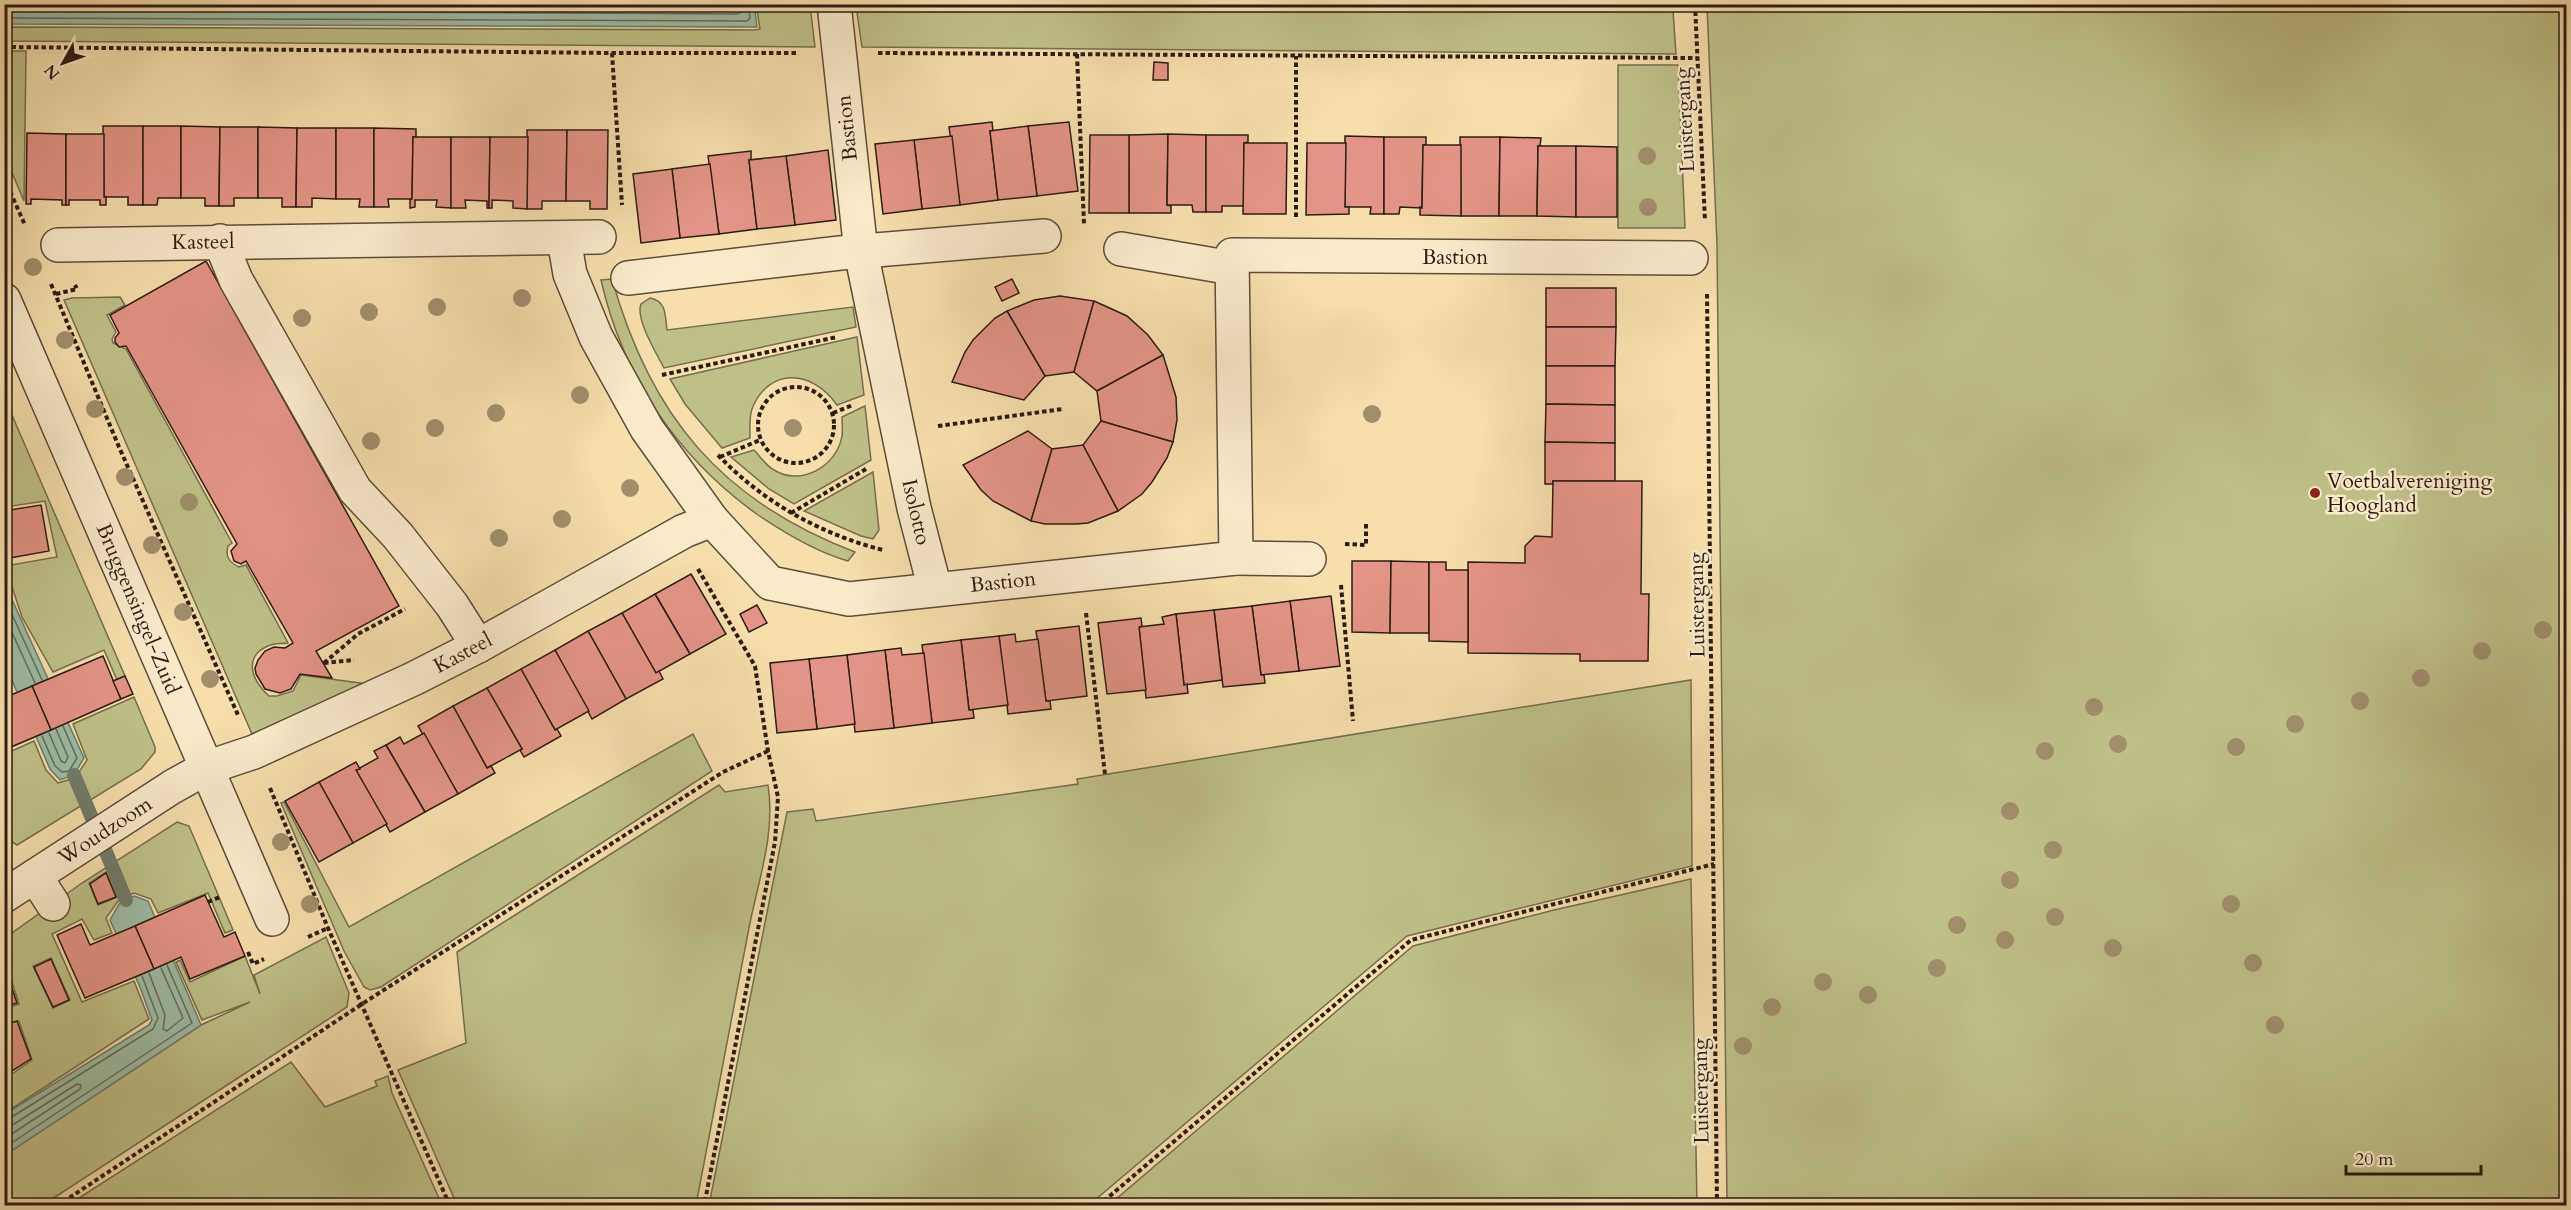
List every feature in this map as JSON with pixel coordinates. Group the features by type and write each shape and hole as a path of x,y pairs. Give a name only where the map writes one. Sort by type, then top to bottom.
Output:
{"street":[{"name":"Bastion","path":"834,4 861,252 901,442"},
{"path":"628,278 861,252 1044,236"},
{"name":"Kasteel","path":"58,245 599,237"},
{"path":"564,238 570,274 596,337 647,429 712,520"},
{"path":"220,242 237,280 355,490 398,536 452,605 478,646"},
{"path":"1121,249 1232,268 1236,558"},
{"name":"Bastion","path":"1232,268 1232,255 1506,257 1699,270"},
{"name":"Bruggensingel-Zuid","path":"4,300 272,919"},
{"name":"Isolotto","path":"901,442 931,575"},
{"name":"Bastion","path":"712,520 770,583 849,599 931,575 1080,574 1236,558 1309,559"},
{"name":"Kasteel","path":"206,768 254,752 478,646 677,535 712,520"},
{"name":"Woudzoom","path":"4,896 206,768"},
{"path":"36,876 53,904"}],"path":[{"name":"Luistergang","path":"1695,4 1705,223"},
{"path":"4,47 612,53 787,52"},
{"path":"612,53 623,212"},
{"path":"839,53 1697,58"},
{"path":"1044,236 1085,236 1077,54"},
{"path":"1296,56 1296,256"},
{"name":"Luistergang","path":"1699,270 1714,864 1717,1206"},
{"path":"70,292 56,294 75,344 450,1206"},
{"path":"664,385 659,376 877,327"},
{"path":"803,386 822,395 833,413 834,433 830,442 825,450 809,462 790,463 772,456 760,440 757,419 765,400 782,388 803,386"},
{"path":"791,513 901,442 917,428 1063,409"},
{"path":"720,457 760,440"},
{"path":"714,450 760,493 791,513 826,531 931,575"},
{"path":"1352,544 1366,546 1366,522"},
{"path":"677,535 755,666 768,751 778,797 775,842 704,1206"},
{"path":"1080,574 1105,774"},
{"path":"1340,583 1353,721"},
{"path":"347,661 324,663 358,634 397,612 407,608 415,609"},
{"path":"57,1206 362,1004 723,772 768,751"},
{"path":"1098,1206 1411,940 1714,864"},
{"path":"208,902 224,896"},
{"path":"302,941 328,928"},
{"path":"244,945 253,964 274,954"}],"green space":[{"path":"756,5 810,5 815,47 4,41 5,27 755,30 760,29"},
{"path":"1707,5 2566,5 2566,1205 1727,1205 1717,245"},
{"path":"856,6 1673,11 1676,54 862,47"},
{"path":"4,51 26,51 24,201 5,156"},
{"path":"1618,65 1678,65 1685,228 1618,228"},
{"path":"612,279 628,328 647,372 670,412 698,447 729,479 766,507 808,531 855,552 848,561 802,542 758,515 702,467 679,441 657,412 623,349 601,280"},
{"path":"120,297 125,305 107,315 116,332 112,339 113,343 126,349 232,543 228,546 229,559 239,567 246,565 288,643 274,644 257,654 252,667 257,682 269,696 293,691 301,675 367,684 252,734 64,300"},
{"path":"650,298 660,302 667,330 853,307 856,327 664,368 641,318 641,304"},
{"path":"857,337 864,395 837,405 816,385 792,378 780,380 769,385 752,409 750,438 722,448 685,404 670,379"},
{"path":"5,399 125,676 117,680 104,650 53,672 22,617 5,566 57,557 45,501 5,507"},
{"path":"865,406 871,460 794,504 769,489 731,457 754,450 774,470 784,475 806,475 825,464 839,447 842,436 842,417"},
{"path":"873,472 879,530 873,539 804,511"},
{"path":"1691,680 1692,866 1407,936 1089,1205 709,1205 787,812 813,809 816,821 1078,784 1077,779"},
{"path":"134,697 155,747 155,752 141,769 17,845 6,838 5,754 34,741 46,770 58,783 75,778 87,760 73,724"},
{"path":"693,734 712,771 381,987 370,990 364,987 344,951 281,803 284,802 349,927"},
{"path":"719,785 725,792 768,785 770,823 696,1205 457,1205 398,1070 466,1043 457,952"},
{"path":"177,822 189,826 233,930 225,933 208,893 158,913 151,899 134,893 118,901 106,918 112,933 94,940 82,919 52,934 82,1002 134,981 149,1019 5,1113 5,1091 10,1087 5,1079 32,1060 19,1021 9,1023 5,1016 5,1009 19,1004 5,960 5,938 82,883","holes":["106,872 117,897 98,905 89,883","51,958 70,1000 53,1008 33,966"]},
{"path":"1691,879 1697,1205 1109,1205 1413,946 1554,910"},
{"path":"326,937 349,993 347,1007 43,1205 5,1205 5,1155 201,1025 250,1002 202,1020 176,962 180,960 190,982 245,956 260,994 254,975"},
{"path":"291,1062 325,1107 377,1086 375,1081 388,1076 392,1093 442,1205 68,1205"}],"water":[{"path":"5,4 754,4 757,27 5,24"},
{"path":"4,582 84,758 74,775 60,780 50,769 5,664"},
{"path":"134,896 148,901 201,1025 5,1155 5,1114 149,1025 152,1020 110,920 119,904"}],"building":[{"path":"1239,4 1337,4 1337,7"},
{"path":"1469,4 1498,4 1498,8 1469,8"},
{"path":"1533,4 1562,4 1561,8 1533,8"},
{"path":"1597,4 1626,4 1625,9 1597,9"},
{"path":"1154,62 1168,63 1168,80 1153,80"},
{"path":"992,122 993,131 990,131 998,200 960,205 949,127"},
{"path":"1069,122 1078,191 1037,196 1028,126"},
{"path":"103,126 143,126 143,205 128,205 128,197 104,197"},
{"path":"143,126 181,126 181,198 158,198 157,205 143,205"},
{"path":"181,126 220,127 219,206 205,206 205,198 181,198"},
{"path":"1028,126 1037,196 998,200 990,131"},
{"path":"220,127 258,127 258,198 234,198 234,206 219,206"},
{"path":"258,127 297,128 296,207 282,207 282,198 258,198"},
{"path":"297,128 336,128 336,199 312,198 312,207 296,207"},
{"path":"336,128 374,128 374,207 359,207 360,199 336,199"},
{"path":"374,128 416,129 416,137 413,137 412,199 388,199 389,207 374,207"},
{"path":"527,130 567,130 566,201 542,201 542,209 527,209"},
{"path":"567,130 608,130 607,209 590,209 590,201 566,201"},
{"path":"27,133 66,134 66,205 62,205 62,200 31,199 31,204 26,204"},
{"path":"66,134 104,134 106,205 100,205 100,200 69,200 69,205 66,205"},
{"path":"1168,134 1167,205 1171,206 1171,213 1129,213 1129,135"},
{"path":"1168,134 1206,135 1206,212 1193,212 1192,205 1167,205"},
{"path":"1090,135 1129,135 1129,213 1089,213"},
{"path":"1206,135 1248,135 1248,142 1244,143 1244,206 1222,206 1222,212 1206,212"},
{"path":"952,136 960,205 922,209 914,140"},
{"path":"1345,136 1384,137 1384,214 1370,214 1371,207 1345,207"},
{"path":"413,137 451,137 451,208 436,207 437,200 415,200 415,207 410,208"},
{"path":"451,137 490,137 489,208 487,208 487,201 465,200 466,208 451,208"},
{"path":"490,137 528,137 527,209 513,208 513,201 492,200 492,208 489,208"},
{"path":"1384,137 1426,137 1426,145 1423,145 1422,208 1400,207 1399,214 1384,214"},
{"path":"1460,137 1500,137 1499,216 1461,216"},
{"path":"1500,137 1541,138 1540,146 1538,146 1537,216 1499,216"},
{"path":"914,140 922,209 883,214 875,144"},
{"path":"1244,143 1287,143 1286,214 1243,214"},
{"path":"1307,143 1346,143 1345,207 1349,207 1349,214 1306,215"},
{"path":"1423,145 1461,145 1461,216 1420,215"},
{"path":"1538,146 1576,146 1576,217 1537,216"},
{"path":"1576,146 1617,147 1617,217 1576,217"},
{"path":"828,150 836,220 795,225 786,156"},
{"path":"751,151 751,160 749,160 757,229 719,234 708,156"},
{"path":"786,156 795,225 757,229 749,160"},
{"path":"710,164 719,234 680,238 672,169"},
{"path":"672,169 680,238 641,243 633,174"},
{"path":"206,261 399,606 316,651 332,678 300,674 291,689 280,693 265,689 255,668 265,651 274,647 285,648 293,643 246,561 241,564 234,561 231,551 237,544 126,346 119,347 115,342 119,333 110,315"},
{"path":"1012,279 1019,293 1002,301 995,287"},
{"path":"1546,288 1616,288 1616,327 1546,327"},
{"path":"1060,296 1094,301 1074,372 1045,376 1007,311 1034,300"},
{"path":"1094,301 1127,316 1148,335 1163,355 1097,391 1074,372"},
{"path":"1007,311 1045,376 1024,400 952,382 973,340 995,318"},
{"path":"1546,327 1616,327 1615,366 1546,366"},
{"path":"1163,355 1176,397 1177,420 1173,442 1101,421 1097,391"},
{"path":"1546,366 1615,366 1615,405 1546,404"},
{"path":"1546,404 1615,405 1615,443 1545,442"},
{"path":"1101,421 1173,442 1167,458 1152,482 1142,494 1118,511 1083,445"},
{"path":"1028,431 1052,449 1031,521 993,501 981,490 963,465"},
{"path":"1545,442 1615,443 1615,481 1553,481 1553,484 1545,484"},
{"path":"1083,445 1118,511 1088,523 1045,524 1031,521 1052,449"},
{"path":"1553,481 1642,481 1641,594 1649,594 1648,661 1580,661 1580,654 1468,653 1468,562 1525,563 1525,546 1535,536 1552,537"},
{"path":"41,505 49,551 4,559 4,511"},
{"path":"1352,561 1391,561 1390,633 1352,632"},
{"path":"1391,561 1429,562 1429,633 1390,633"},
{"path":"1429,562 1446,562 1446,570 1468,570 1468,642 1429,641"},
{"path":"691,574 726,634 690,654 655,594"},
{"path":"655,594 690,654 656,673 622,613"},
{"path":"1331,596 1340,666 1299,671 1290,601"},
{"path":"1290,601 1299,671 1261,675 1252,606"},
{"path":"757,605 767,623 749,632 740,614"},
{"path":"1252,606 1261,675 1264,675 1265,683 1223,687 1214,610"},
{"path":"1214,610 1222,680 1184,685 1176,614"},
{"path":"622,613 656,673 659,671 663,679 626,699 588,631"},
{"path":"1176,614 1184,685 1187,684 1188,693 1146,698 1139,627 1164,624 1162,617"},
{"path":"1141,618 1142,626 1139,627 1146,690 1107,694 1098,623"},
{"path":"1079,626 1087,696 1046,701 1036,631"},
{"path":"588,631 626,699 592,719 555,650"},
{"path":"1015,634 1016,642 1038,639 1046,701 1050,701 1051,709 1008,714 999,636"},
{"path":"999,636 1008,705 969,710 961,640"},
{"path":"961,640 969,710 973,710 974,718 932,723 922,645"},
{"path":"901,648 902,655 924,653 932,723 894,728 885,650"},
{"path":"555,650 589,711 555,730 521,669"},
{"path":"885,650 894,728 855,732 847,655"},
{"path":"847,655 855,724 817,729 809,659"},
{"path":"103,656 121,699 51,730 32,686"},
{"path":"809,659 817,729 777,733 770,663"},
{"path":"521,669 555,730 557,729 561,736 524,757 520,750 522,749 487,688"},
{"path":"125,676 133,694 121,699 113,681"},
{"path":"32,686 51,730 4,750 4,698"},
{"path":"487,688 522,749 487,768 453,706"},
{"path":"453,706 487,768 491,766 495,773 458,794 418,726"},
{"path":"424,733 458,794 425,812 386,745 400,737 404,744"},
{"path":"386,745 425,812 390,832 356,770 378,758 374,751"},
{"path":"356,762 360,769 356,770 387,824 353,843 319,782"},
{"path":"319,782 353,843 319,862 285,801"},
{"path":"106,873 116,897 98,904 90,884"},
{"path":"205,895 224,937 235,932 245,956 190,979 181,957 154,969 135,926"},
{"path":"81,924 90,945 135,926 154,969 85,998 57,935"},
{"path":"51,959 69,1000 53,1007 34,967"},
{"path":"4,964 17,1003 4,1007"},
{"path":"4,1019 8,1024 17,1021 31,1059 4,1076"}],"waterway":[{"path":"74,775 126,900"}],"place":[{"name":"Voetbalvereniging Hoogland","path":"2315,493"}]}
